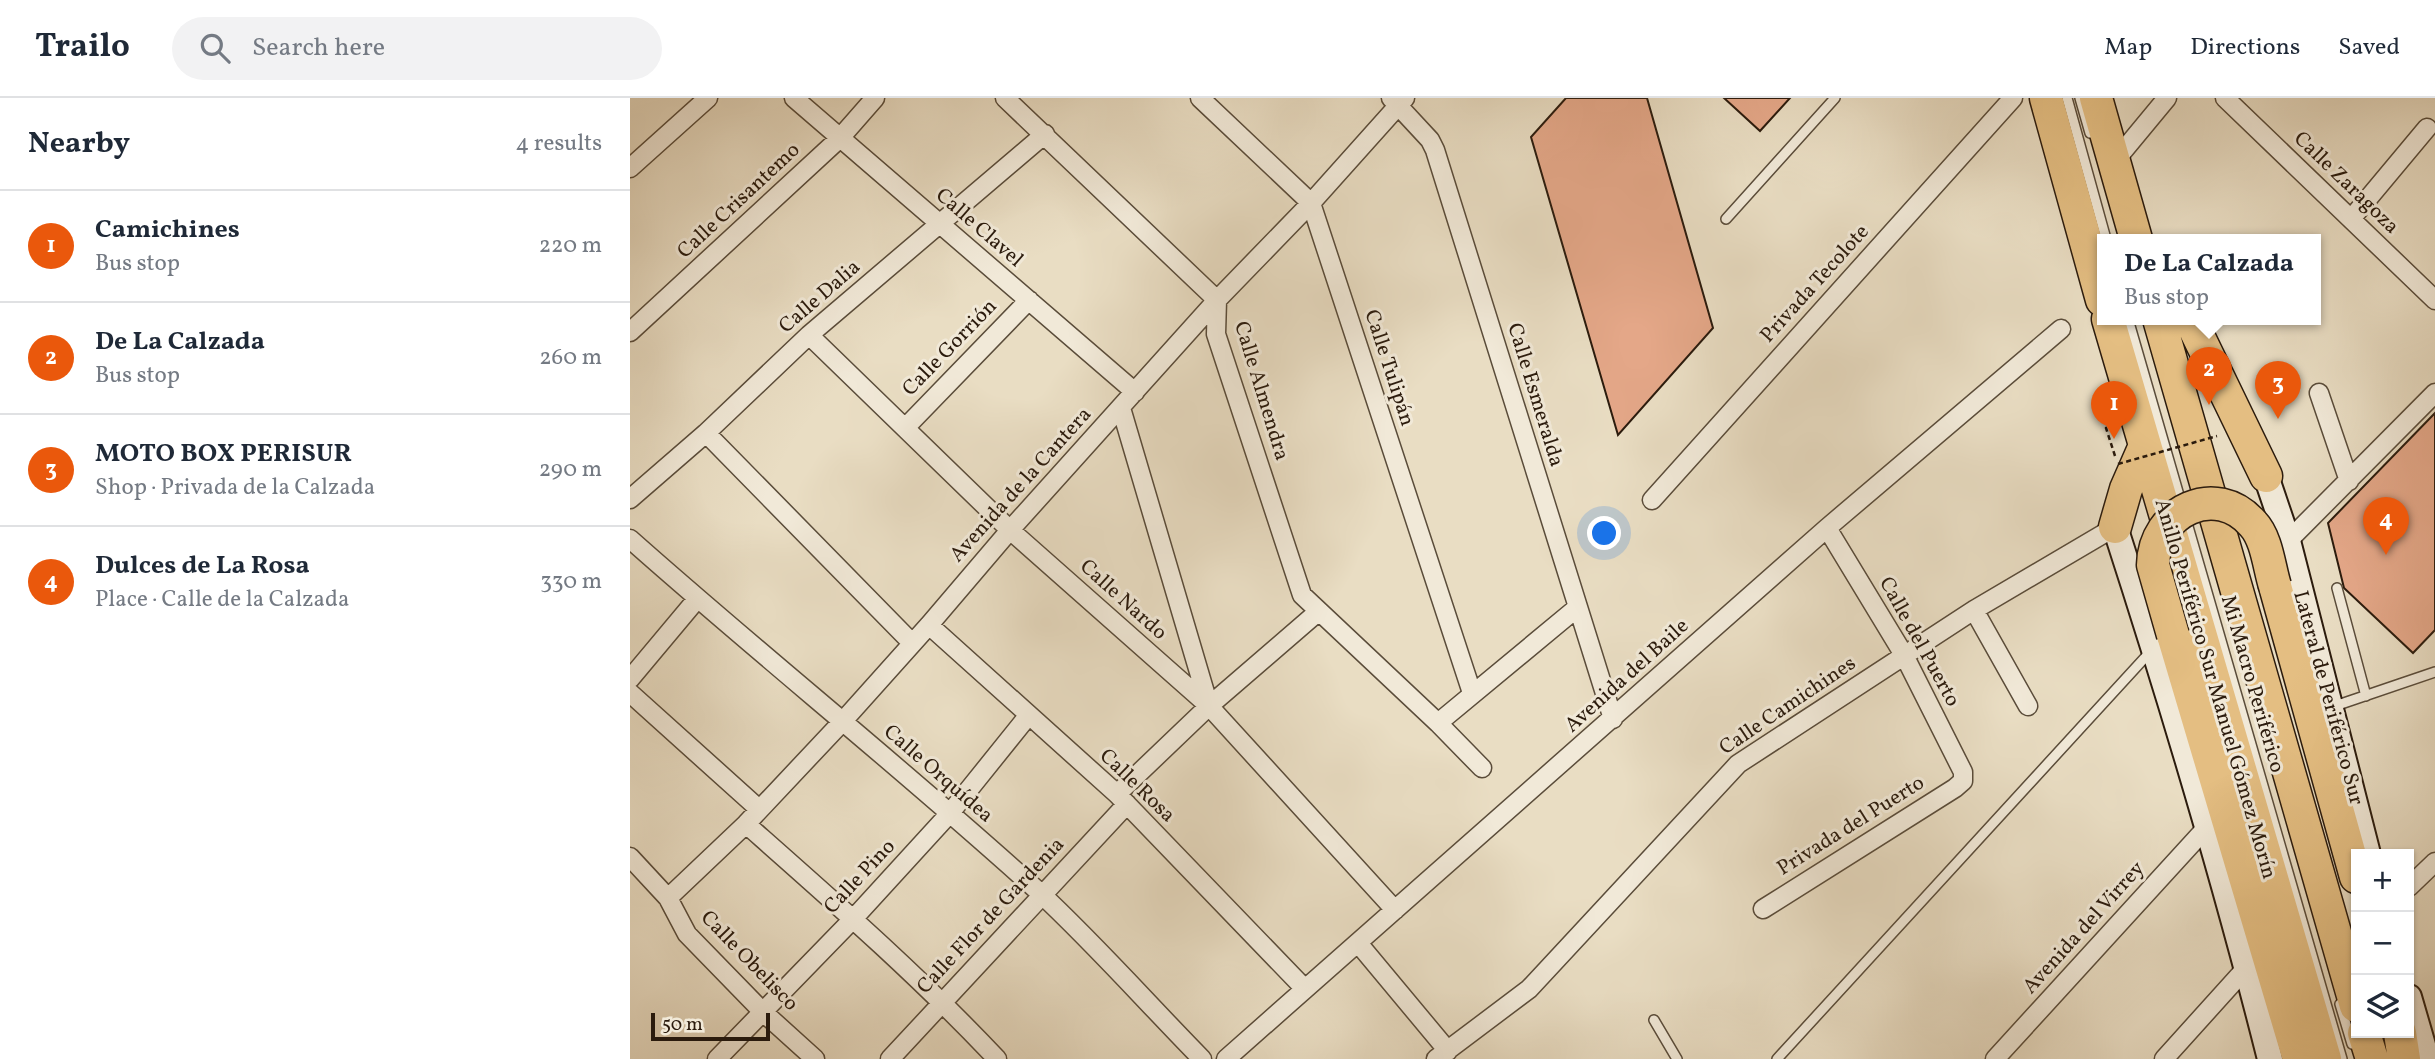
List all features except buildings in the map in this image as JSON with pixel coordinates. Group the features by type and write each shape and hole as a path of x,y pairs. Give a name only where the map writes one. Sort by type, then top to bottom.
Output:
{"highway":[{"path":"2046,98 2097,282"},
{"path":"2096,98 2104,156 2134,234"},
{"path":"2104,156 2148,234"},
{"name":"Anillo Periférico Sur Manuel Gómez Morín","path":"2109,325 2132,444 2325,1059"},
{"path":"2161,325 2347,999"},
{"path":"2193,325 2266,476"},
{"path":"2115,527 2126,489 2132,444"},
{"path":"2299,1059 2164,641 2153,555 2163,528 2176,514 2213,504 2232,509 2248,519 2260,534 2351,859"},
{"path":"2366,1038 2372,1059"},
{"path":"2401,1038 2404,1059"}],"street":[{"path":"630,168 708,98"},
{"name":"Calle Clavel","path":"794,98 1135,391"},
{"name":"Calle Crisantemo","path":"630,332 840,138 875,98"},
{"name":"Calle Almendra","path":"1005,98 1217,300 1215,328 1220,347 1302,595 1482,768"},
{"name":"Calle Tulipán","path":"1199,98 1311,204 1472,693"},
{"name":"Privada Tecolote","path":"1652,500 2013,98"},
{"path":"2104,156 2167,98"},
{"name":"Calle Zaragoza","path":"2225,98 2435,300"},
{"name":"Avenida de la Cantera","path":"668,898 746,824 843,721 1217,300 1311,204 1398,100"},
{"name":"Calle Esmeralda","path":"1398,100 1435,150 1613,719"},
{"path":"2351,219 2427,128"},
{"name":"Calle Dalia","path":"630,499 706,433 809,335 1045,134"},
{"name":"Calle Gorrión","path":"905,428 1029,300"},
{"name":"Avenida del Baile","path":"1226,1059 1827,528 2061,329"},
{"name":"Calle Nardo","path":"809,335 1010,530 1209,706 1395,911"},
{"path":"2319,393 2348,481"},
{"path":"2288,541 2435,393"},
{"path":"1121,408 1209,706"},
{"path":"706,433 912,643"},
{"name":"Lateral de Periférico Sur","path":"2266,476 2288,541 2367,849"},
{"path":"2115,527 2164,641 2207,827 2270,1059"},
{"name":"Calle Camichines","path":"1442,1055 1529,989 1738,764 1974,610 2115,527"},
{"name":"Calle del Puerto","path":"1827,528 1904,655 1962,772 1963,781"},
{"name":"Calle Orquídea","path":"630,539 950,813 1041,895 1202,1059"},
{"path":"630,679 698,599"},
{"path":"1438,723 1578,607"},
{"path":"1974,610 2028,706"},
{"name":"Calle Flor de Gardenia","path":"890,1059 1041,895 1122,799 1209,706 1319,611"},
{"name":"Calle Rosa","path":"929,625 1122,799 1305,989"},
{"path":"630,693 759,809"},
{"name":"Calle Pino","path":"717,1059 854,918 950,813 1028,716"},
{"name":"Privada del Puerto","path":"1763,909 1963,781"},
{"path":"746,824 854,918 943,1001 997,1059"},
{"name":"Avenida del Virrey","path":"1995,1059 2207,827"},
{"name":"Calle Obelisco","path":"630,857 668,898 687,934 762,1011 815,1059"},
{"path":"2414,882 2435,862"},
{"path":"1358,943 1442,1055"},
{"path":"2164,1059 2247,967"},
{"path":"2414,1015 2427,1059"}],"lane":[{"path":"1726,219 1836,98"},
{"path":"2067,98 2105,234"},
{"path":"2080,98 2104,156"},
{"name":"Mi Macro Periférico","path":"2130,325 2342,1059"},
{"path":"2194,494 2201,521"},
{"path":"2337,587 2366,696"},
{"path":"1777,1059 2164,641"},
{"path":"2330,708 2435,672"},
{"path":"2347,999 2356,1059"},
{"path":"1654,1020 1677,1059"}],"path":[{"path":"2132,444 2106,428 2132,444 2217,436"}],"place":[{"name":"De La Calzada","path":"2209,405"},
{"name":"MOTO BOX PERISUR","path":"2278,419"},
{"name":"Camichines","path":"2114,439"},
{"name":"Dulces de La Rosa","path":"2386,555"}]}
